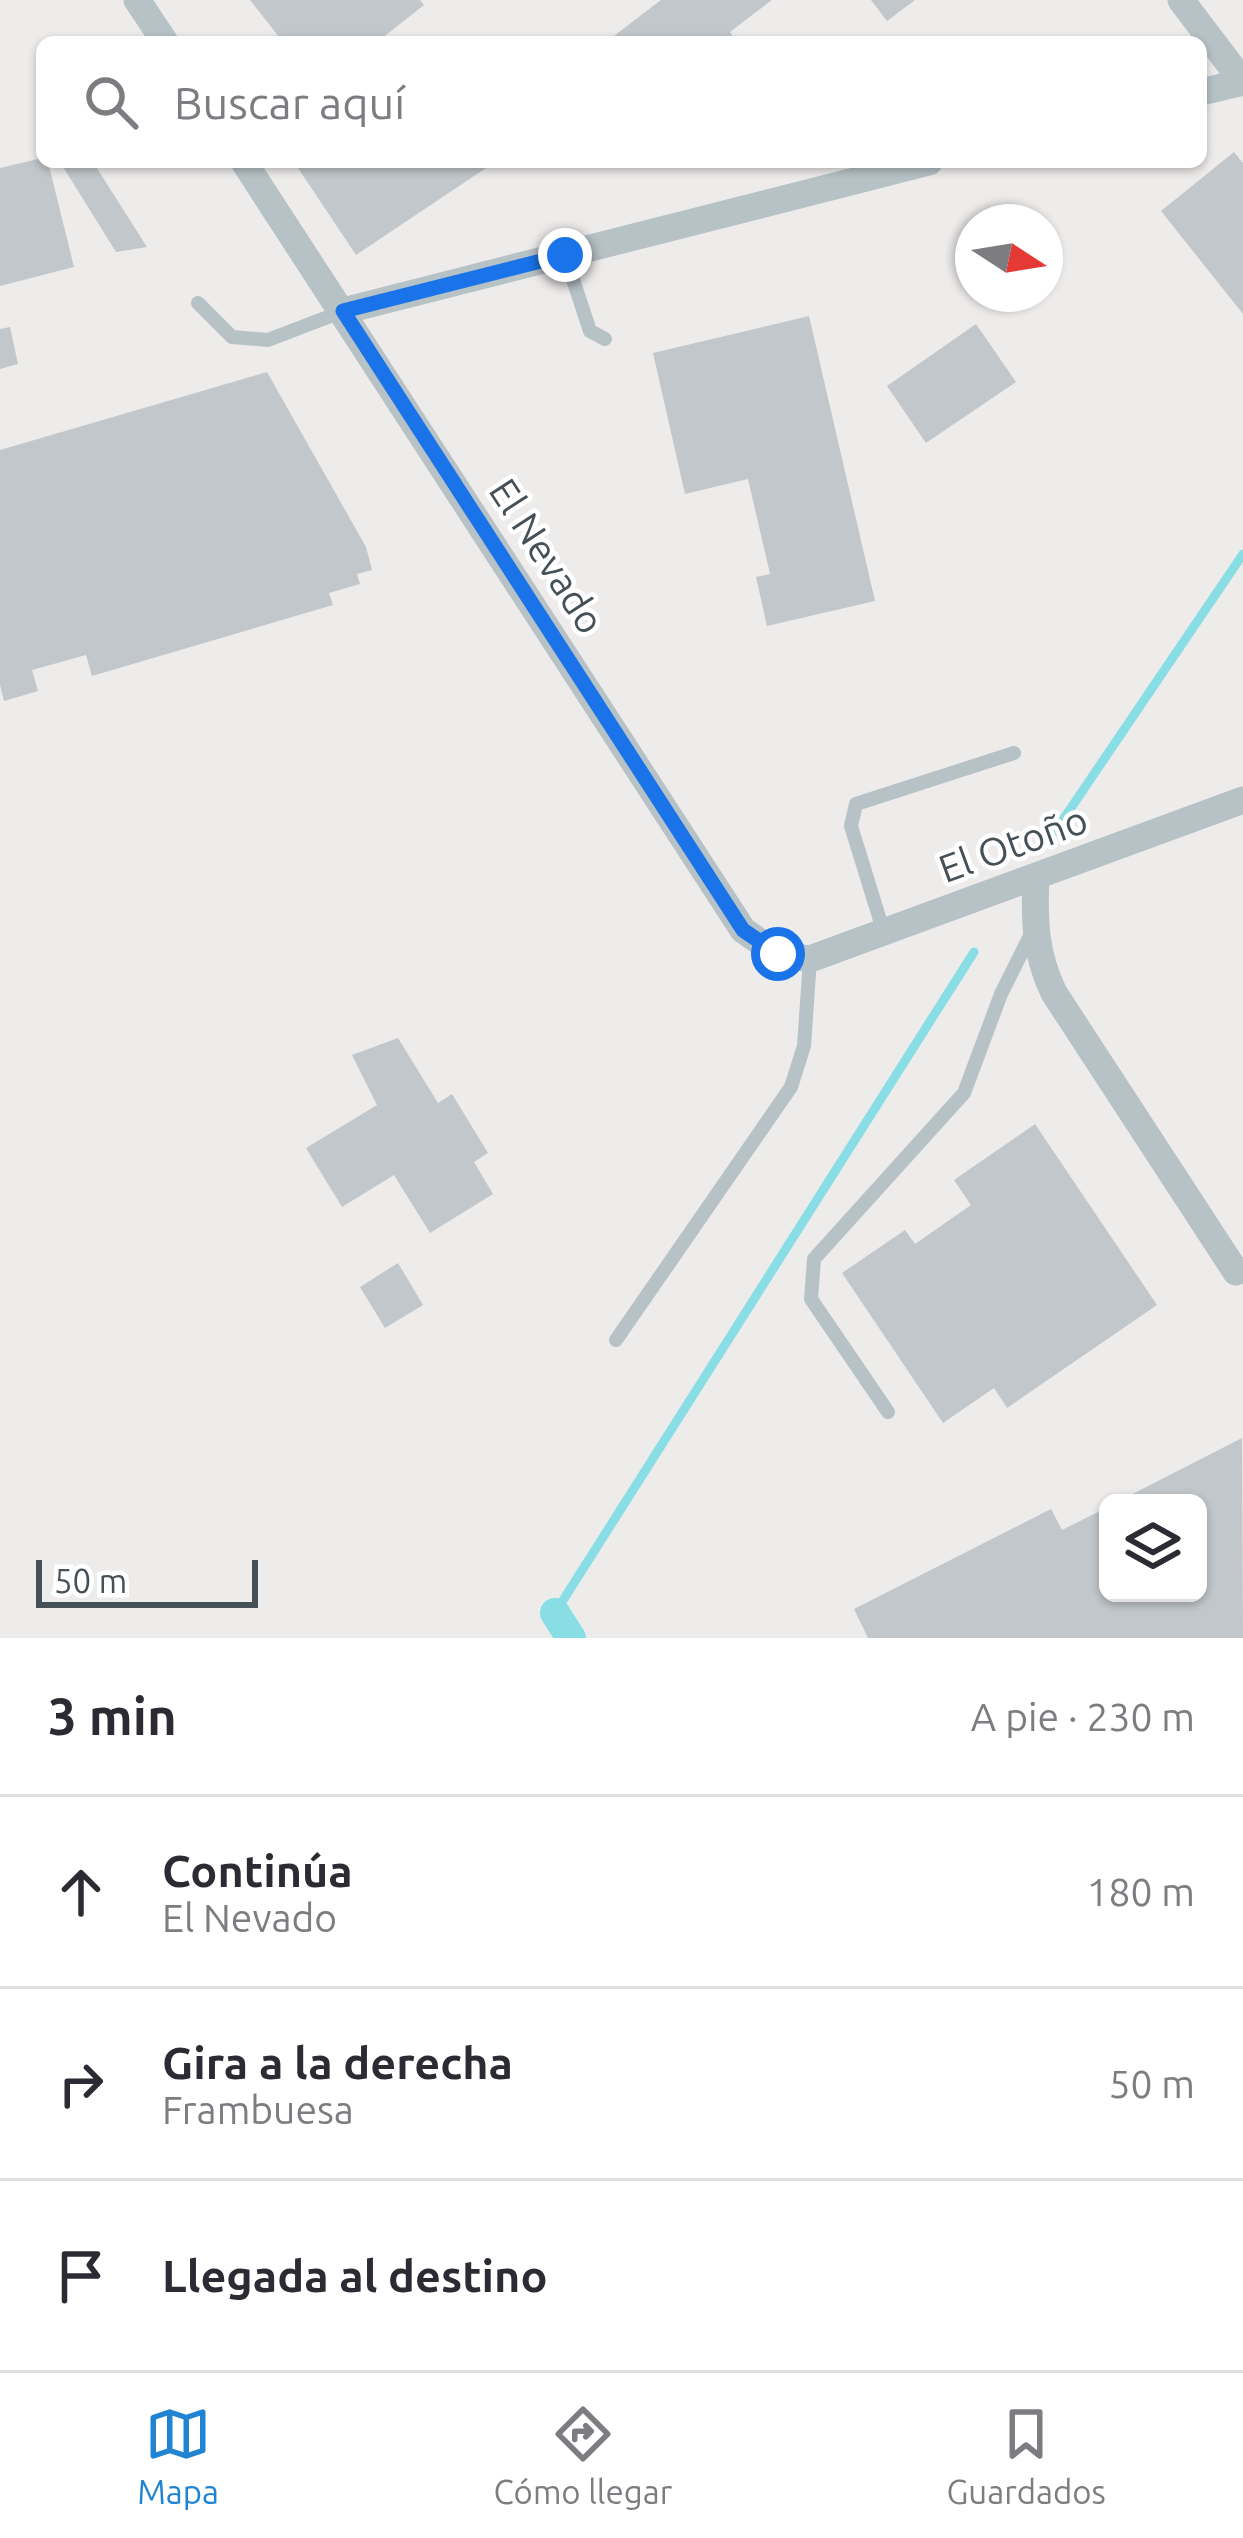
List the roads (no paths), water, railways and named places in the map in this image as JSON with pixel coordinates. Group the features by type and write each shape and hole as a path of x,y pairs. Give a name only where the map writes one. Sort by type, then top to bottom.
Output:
{"street":[{"path":"137,0 161,36"},
{"path":"1181,0 1243,82 1207,91"},
{"name":"El Nevado","path":"248,168 743,930 778,954 810,959"},
{"path":"343,311 906,168"},
{"name":"El Otoño","path":"810,959 1243,800"},
{"path":"1036,878 1033,930 1054,993 1239,1277"}],"lane":[{"path":"565,255 590,331 605,339"},
{"path":"198,303 232,337 268,340 343,311"},
{"path":"884,934 850,826 856,804 1014,753"},
{"path":"888,1412 811,1299 814,1259 964,1093 1001,994 1033,930"},
{"path":"616,1340 791,1087 804,1046 810,959"}],"waterway":[{"path":"1054,833 1243,554"},
{"path":"555,1613 974,952"},
{"path":"555,1613 571,1638"}]}
